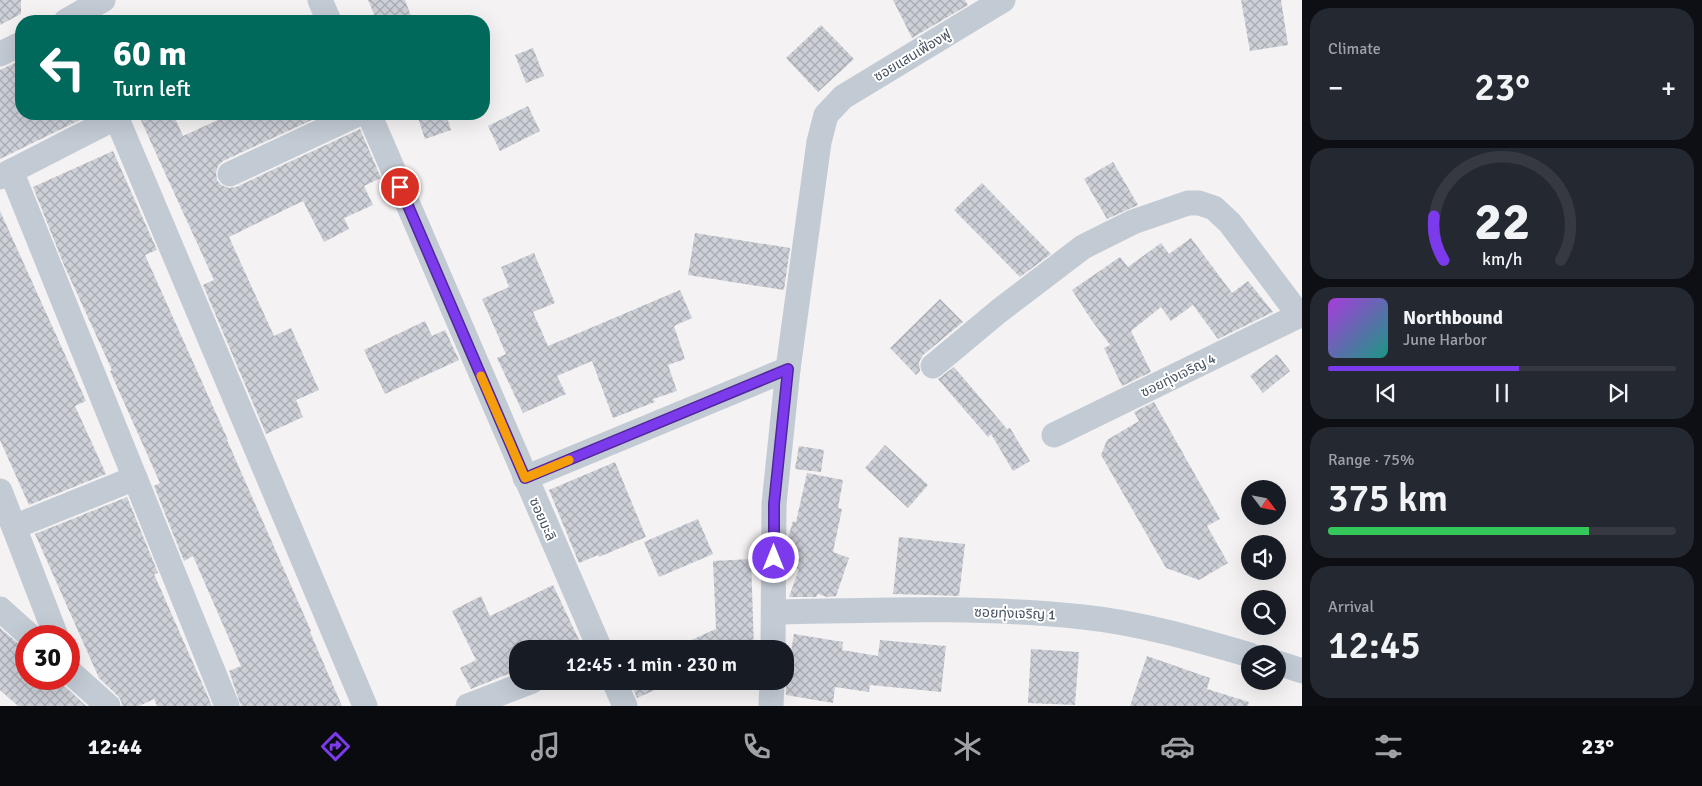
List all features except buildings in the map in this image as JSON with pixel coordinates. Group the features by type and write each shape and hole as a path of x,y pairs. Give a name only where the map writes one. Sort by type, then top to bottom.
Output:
{"street":[{"path":"77,15 103,0"},
{"path":"320,0 326,15"},
{"name":"ซอยแสนเฟื่องฟู","path":"788,369 819,142 826,115 843,97 1003,0"},
{"path":"0,54 15,47"},
{"path":"108,120 5,174 135,478 227,706"},
{"path":"118,120 365,706"},
{"path":"230,174 345,120"},
{"name":"ซอยมะลิ","path":"372,120 596,640"},
{"path":"933,366 999,311 1083,247 1133,222 1188,202 1214,208 1230,223 1301,314"},
{"name":"ซอยทุ่งเจริญ 4","path":"1054,435 1301,314"},
{"path":"525,478 788,369 774,504 774,640"},
{"path":"14,527 135,478"},
{"path":"0,491 52,625"},
{"path":"0,609 18,625"},
{"name":"ซอยทุ่งเจริญ 1","path":"775,612 924,610 1018,612 1085,617 1167,631 1241,652"},
{"path":"80,681 108,706"},
{"path":"468,706 509,690"},
{"path":"618,690 625,706"},
{"path":"771,706 772,690"}],"slow traffic":[{"path":"481,376 525,478 569,460"}],"route":[{"path":"400,187 525,478 788,369 774,504 774,558"}]}
